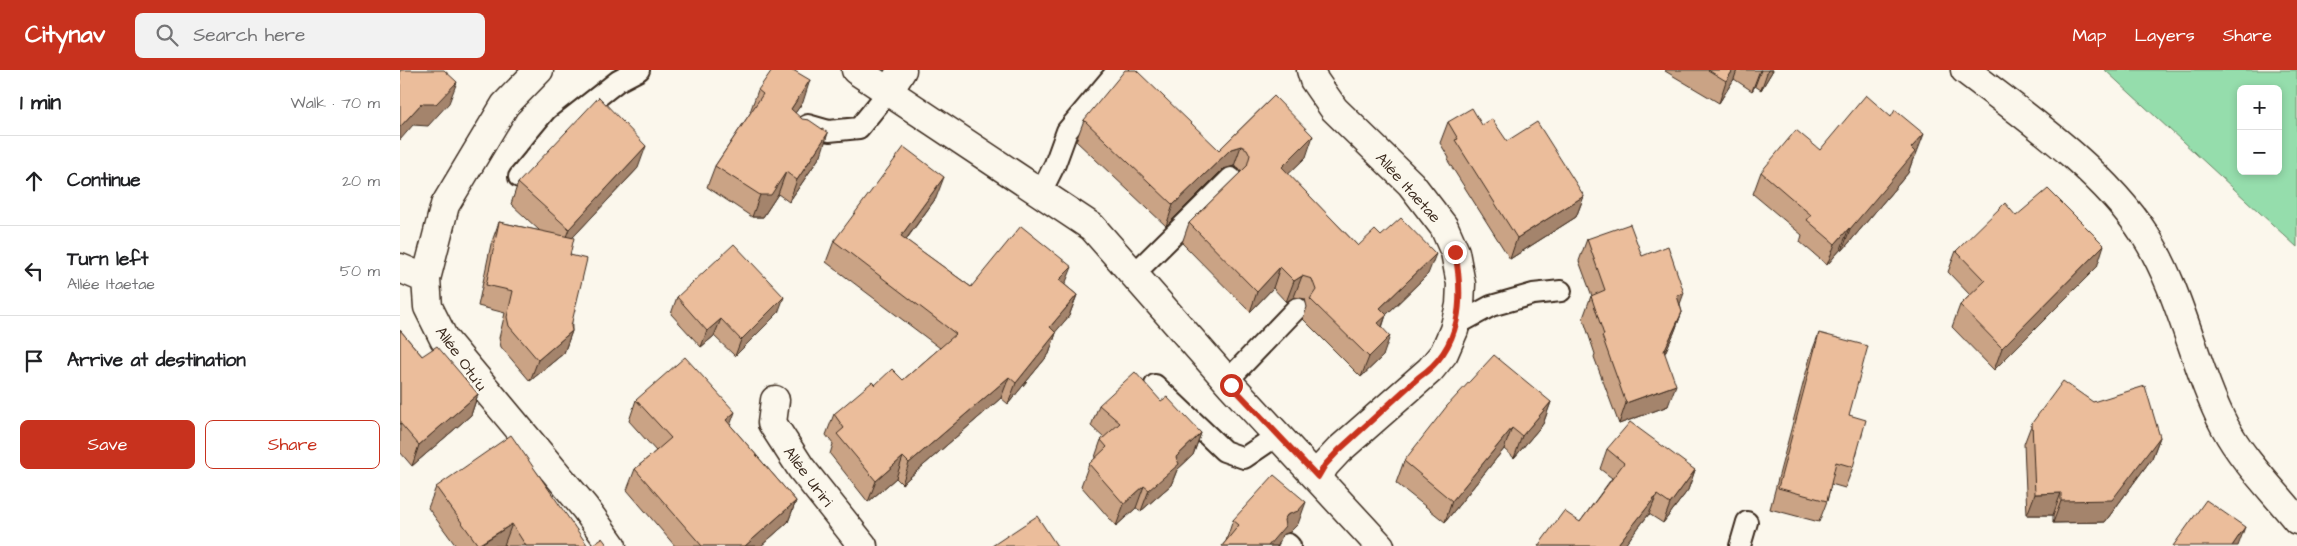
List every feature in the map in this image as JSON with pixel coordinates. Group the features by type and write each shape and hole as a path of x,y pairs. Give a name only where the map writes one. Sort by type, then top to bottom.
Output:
{"street":[{"name":"Allée Otu'u","path":"539,70 506,105 445,205 426,279 428,307 444,339 584,508 612,546"},
{"path":"856,70 895,81 1041,192 1092,227 1228,380 1380,546"},
{"name":"Allée Itaetae","path":"1311,70 1314,80 1334,109 1411,184 1444,227 1455,252 1460,278 1460,305 1456,324 1444,353 1430,370 1419,377 1339,450 1325,465 1318,477"},
{"path":"1965,70 2045,132 2120,200 2146,236 2166,278 2209,390 2226,428 2248,460 2297,520"},
{"path":"400,268 426,279"},
{"name":"Allée Uriri","path":"775,400 772,423 801,468 863,546"}],"lane":[{"path":"519,177 562,125 618,81 639,70"},
{"path":"1041,192 1056,164 1067,131 1118,70"},
{"path":"800,130 808,125 829,131 859,128 895,81"},
{"path":"1134,274 1231,178"},
{"path":"1456,324 1491,306 1533,294 1561,291"},
{"path":"1228,380 1297,308"},
{"path":"1155,385 1224,451 1244,458 1278,435"},
{"path":"1740,546 1747,522"}],"green space":[{"path":"2105,70 2297,70 2297,247"}],"building":[{"path":"400,70 444,70 457,82 436,104 421,104 400,127"},
{"path":"772,70 793,70 810,80 791,109 802,119 809,120 828,133 797,180 786,172 771,195 760,195 715,166 763,94 758,90"},
{"path":"1125,70 1136,70 1219,150 1274,96 1313,136 1282,167 1358,246 1375,230 1381,236 1401,218 1436,254 1380,308 1387,315 1378,323 1390,336 1369,357 1310,299 1316,290 1312,279 1302,276 1294,281 1280,267 1257,292 1189,223 1247,166 1250,155 1247,149 1241,146 1231,149 1173,205 1084,120"},
{"path":"1708,70 1733,70 1726,81"},
{"path":"1866,95 1891,117 1895,110 1924,134 1911,148 1915,152 1835,244 1807,220 1811,215 1761,172 1796,130 1820,150"},
{"path":"599,97 646,146 569,229 518,183"},
{"path":"1472,108 1482,125 1492,119 1507,141 1537,122 1584,196 1517,238 1455,140 1458,139 1448,122"},
{"path":"904,147 944,177 901,236 971,287 1021,226 1072,267 1059,280 1077,295 1050,327 1056,333 1016,383 1009,377 909,463 903,457 876,481 837,434 844,428 834,414 872,382 875,385 892,369 903,380 956,334 834,241"},
{"path":"2048,189 2104,245 2002,348 1960,305 1985,281 1956,251 2005,203 2016,216"},
{"path":"499,222 574,238 570,255 587,259 571,326 572,331 538,360 509,326 507,317 513,291 486,285"},
{"path":"1630,224 1642,256 1668,246 1684,293 1677,296 1682,312 1664,351 1676,385 1626,403 1602,336 1604,335 1591,296 1605,290 1587,239"},
{"path":"734,244 784,297 741,340 721,319 707,331 677,297"},
{"path":"400,330 422,356 437,346 478,394 419,445 400,423"},
{"path":"1819,333 1868,346 1849,415 1866,420 1853,467 1836,462 1827,501 1778,488"},
{"path":"1494,355 1551,402 1522,436 1512,428 1452,501 1404,461 1447,406"},
{"path":"685,357 735,412 726,420 796,501 745,546 702,546 635,469 671,438 636,400"},
{"path":"1135,372 1161,401 1167,397 1201,433 1176,457 1179,464 1149,490 1144,486 1124,504 1089,464 1107,447 1101,440 1120,423 1099,405"},
{"path":"2063,381 2093,402 2145,386 2160,437 2112,500 2061,501 2061,493 2035,494 2032,423"},
{"path":"1630,422 1695,470 1670,504 1657,495 1618,544 1621,546 1538,546 1564,511 1580,522 1624,463 1607,449"},
{"path":"511,435 588,546 526,546 512,524 478,545 436,487"},
{"path":"1274,475 1306,502 1298,511 1287,515 1284,520 1285,526 1268,546 1222,546 1239,525 1233,520"},
{"path":"2206,500 2245,527 2232,546 2173,546"},
{"path":"1037,516 1057,546 992,546"},
{"path":"602,538 608,546 590,546"}],"route":[{"path":"1231,385 1318,477 1325,465 1339,450 1419,377 1430,370 1444,353 1454,330 1460,305 1460,278 1455,252"}]}
